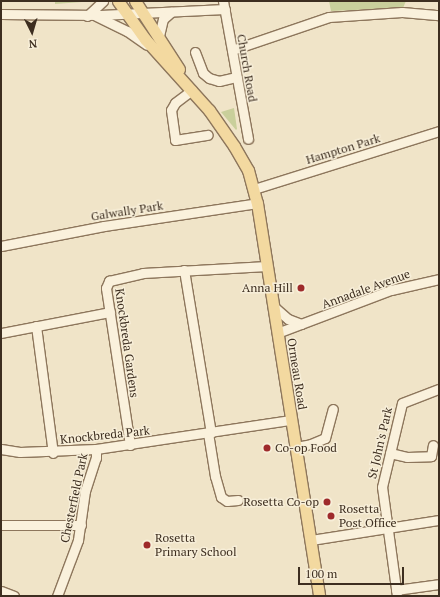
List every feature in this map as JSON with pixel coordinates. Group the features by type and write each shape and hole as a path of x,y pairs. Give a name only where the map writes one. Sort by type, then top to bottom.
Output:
{"main road":[{"path":"118,1 154,49 190,87"},
{"path":"126,1 127,14"},
{"path":"134,1 159,36 190,87"},
{"path":"143,13 144,26 170,66"},
{"name":"Ormeau Road","path":"190,87 242,158 254,189 319,596"}],"street":[{"path":"90,15 103,1"},
{"path":"1,14 127,14 171,12 224,5"},
{"name":"Church Road","path":"224,5 248,139"},
{"path":"159,36 164,19 171,12"},
{"path":"232,50 332,16 402,12 439,15"},
{"path":"90,15 127,31 154,49"},
{"path":"195,52 203,73 209,78 218,81 237,77"},
{"path":"190,87 175,103 171,110 175,140 208,135"},
{"name":"Hampton Park","path":"254,189 439,131"},
{"name":"Galwally Park","path":"1,246 104,226 257,202"},
{"path":"238,500 227,501 222,497 214,476 210,433 184,270 267,266"},
{"name":"Knockbreda Gardens","path":"130,445 106,288 108,281 143,273 184,270"},
{"name":"Annadale Avenue","path":"277,333 391,290 439,279"},
{"path":"273,306 288,318 301,324"},
{"path":"1,334 110,312"},
{"path":"36,326 54,453"},
{"name":"St John's Park","path":"396,593 382,488 402,403 439,390"},
{"path":"296,447 325,438 326,421 332,409"},
{"name":"Knockbreda Park","path":"1,448 20,452 54,453 96,449 292,420"},
{"path":"390,453 407,457 431,456 433,446"},
{"name":"Chesterfield Park","path":"57,596 78,540 85,491 96,458 96,449"},
{"path":"311,540 439,520"},
{"path":"1,525 81,525"},
{"path":"396,593 439,584"},
{"path":"1,591 14,596"}],"green space":[{"path":"55,1 95,1 55,4"},
{"path":"329,1 406,1 403,8 331,11"},
{"path":"234,108 237,129 236,130 221,112"}],"place":[{"name":"Anna Hill","path":"301,288"},
{"name":"Co-op Food","path":"267,448"},
{"name":"Rosetta Co-op","path":"327,502"},
{"name":"Rosetta Post Office","path":"331,516"},
{"name":"Rosetta Primary School","path":"147,545"}]}
